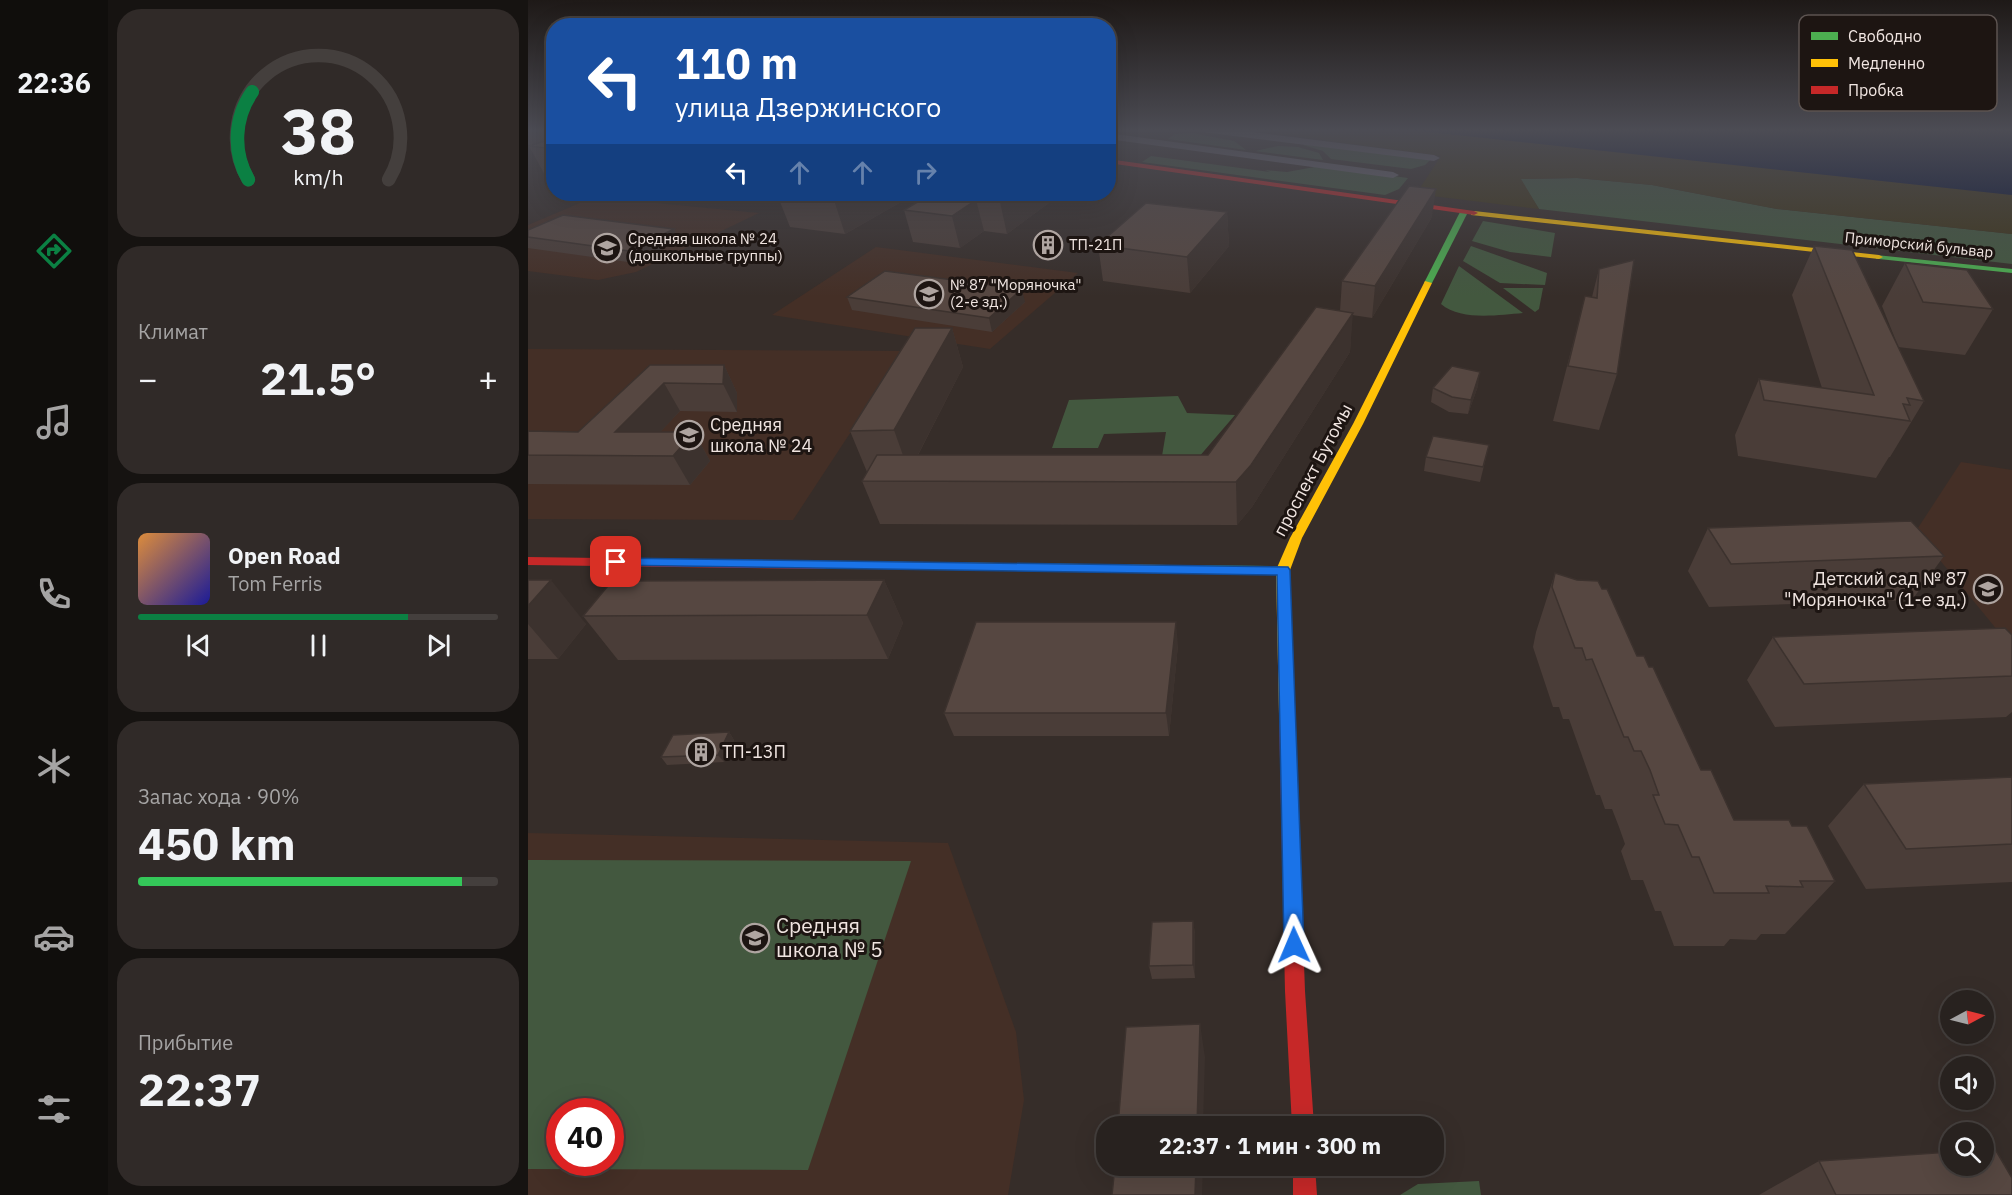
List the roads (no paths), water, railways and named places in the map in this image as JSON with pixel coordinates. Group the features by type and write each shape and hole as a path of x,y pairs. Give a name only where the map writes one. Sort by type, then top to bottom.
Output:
{"street":[{"name":"Приморский бульвар","path":"1274,185 1464,212 2012,271"},
{"name":"проспект Бутомы","path":"1303,1116 1295,991 1283,570 1296,538 1358,424 1464,212"},
{"path":"528,561 1283,570"},
{"path":"1304,1176 1305,1195"}],"water":[{"path":"1917,185 2012,185 2012,195"}],"place":[{"name":"ТП-21П","path":"1048,245"},
{"name":"Средняя школа № 24 (дошкольные группы)","path":"607,248"},
{"name":"№ 87 \"Моряночка\" (2-е зд.)","path":"929,294"},
{"name":"Средняя школа № 24","path":"689,435"},
{"name":"Детский сад № 87 \"Моряночка\" (1-е зд.)","path":"1988,589"},
{"name":"ТП-13П","path":"701,752"},
{"name":"Средняя школа № 5","path":"755,938"}]}
